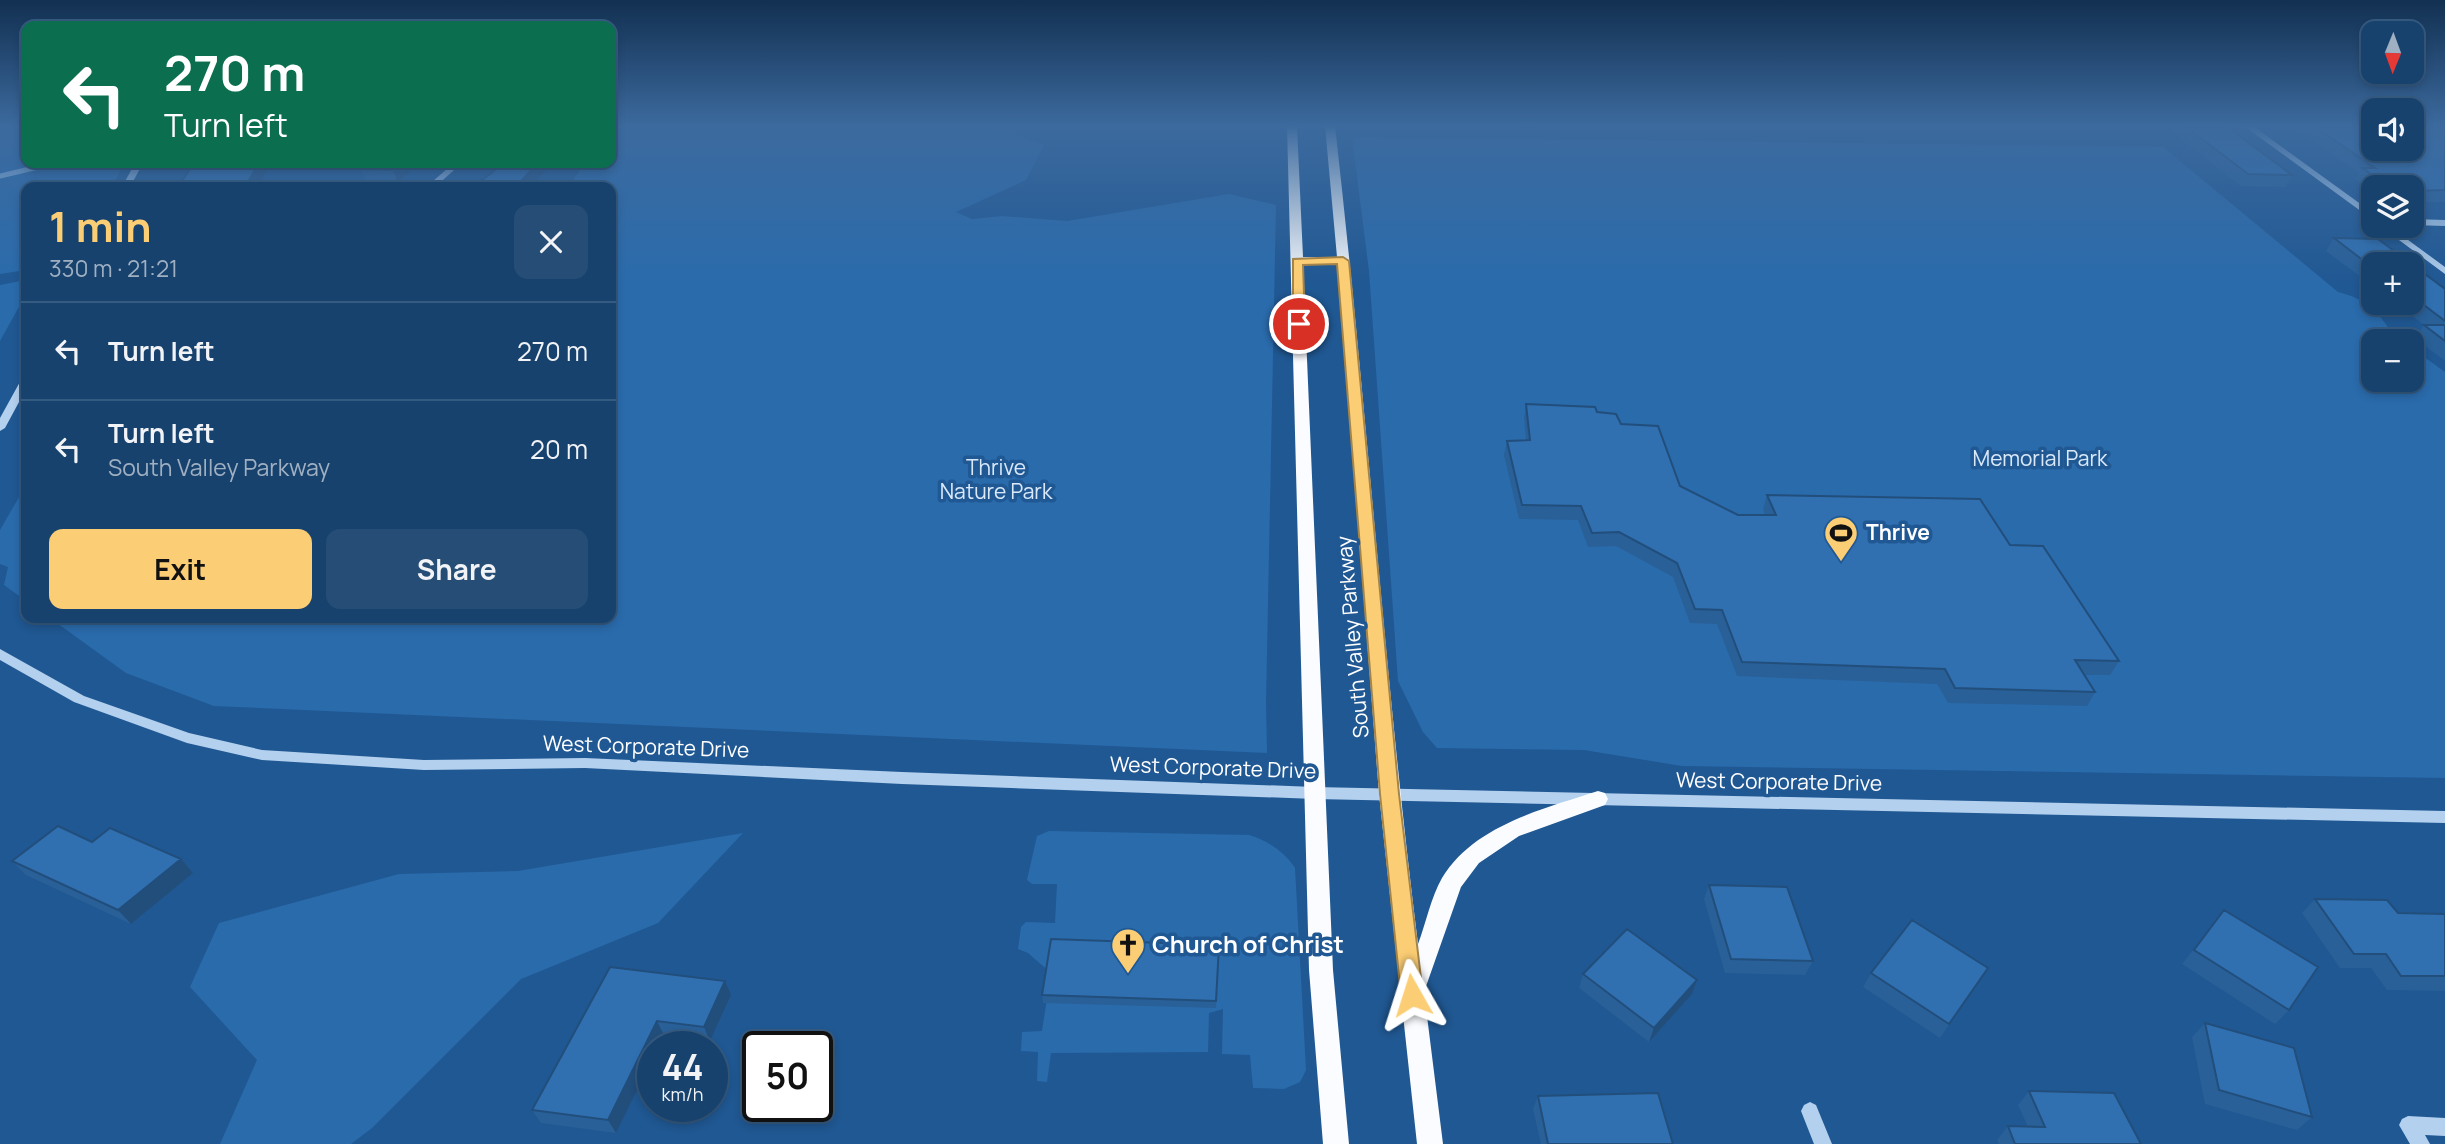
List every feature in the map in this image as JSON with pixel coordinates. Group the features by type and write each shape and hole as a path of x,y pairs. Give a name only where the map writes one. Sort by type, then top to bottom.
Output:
{"main road":[{"name":"South Valley Parkway","path":"1294,179 1321,970 1336,1144"},
{"name":"South Valley Parkway","path":"1335,179 1389,794 1430,1144"},
{"path":"1297,261 1343,261"},
{"path":"1412,995 1451,883 1471,857 1511,830 1598,799"}],"street":[{"path":"2321,179 2361,209"},
{"path":"2424,222 2445,223"},
{"path":"2400,238 2445,271"},
{"path":"0,428 21,389"},
{"name":"West Corporate Drive","path":"0,654 79,699 187,738 262,755 424,765 585,763 888,778 1315,793 2445,817"},
{"path":"1810,1111 1823,1144"},
{"path":"2421,1144 2408,1125 2445,1127"}],"green space":[{"path":"0,179 116,179 114,182 21,182 21,271 0,274"},
{"name":"Thrive Nature Park","path":"573,179 1026,179 956,212 972,219 1002,216 1067,221 1229,194 1276,205 1267,753 214,706 126,673 57,623 616,623 616,182 572,182"},
{"name":"Memorial Park","path":"1357,179 2202,179 2338,292 2361,301 2361,315 2379,315 2389,329 2361,329 2361,392 2424,392 2424,358 2445,372 2445,778 1682,766 1584,750 1437,748 1423,732 1398,681 1369,271"},
{"path":"21,281 21,303 0,341 0,285"},
{"path":"21,494 21,597 4,585 8,567 0,564 0,530"},
{"path":"1049,831 1249,835 1269,844 1286,857 1295,868 1306,1070 1300,1082 1284,1089 1253,1088 1250,1055 1222,1054 1223,1009 1209,1013 1208,1052 1051,1053 1047,1082 1037,1081 1038,1052 1021,1051 1022,1032 1042,1031 1051,973 1028,953 1018,949 1021,927 1026,922 1055,923 1057,884 1032,884 1027,880 1037,836"},
{"path":"743,833 658,923 521,979 372,1128 351,1144 220,1144 257,1060 190,987 219,923 399,874 518,871"}],"building":[{"path":"183,179 249,179 248,182 181,182"},
{"path":"483,179 523,179 520,182 480,182"},
{"path":"2424,179 2445,179 2445,190 2424,191"},
{"path":"2334,238 2378,239 2396,252 2361,252 2361,259"},
{"path":"2424,273 2445,289 2445,321 2424,305"},
{"path":"2424,325 2445,325 2445,341"},
{"name":"Thrive","path":"1526,404 1595,407 1597,412 1616,414 1621,424 1658,426 1680,486 1738,515 1776,515 1767,495 1980,499 2010,545 2043,546 2119,661 2075,660 2095,692 1955,688 1945,669 1742,662 1722,610 1695,609 1677,563 1619,532 1592,533 1581,506 1522,505 1507,441 1530,440"},
{"path":"58,826 92,842 110,828 181,859 118,910 12,861"},
{"path":"1709,885 1787,887 1813,961 1731,959"},
{"path":"2315,899 2387,900 2398,913 2445,914 2445,976 2401,976 2386,954 2354,954"},
{"path":"2224,910 2318,967 2289,1010 2194,950"},
{"path":"1912,920 1988,968 1949,1024 1871,973"},
{"path":"1627,929 1697,980 1654,1028 1583,974"},
{"path":"1051,939 1219,945 1216,1001 1042,995"},
{"path":"610,967 725,981 704,1027 657,1021 652,1031 637,1031 637,1061 608,1120 532,1110"},
{"path":"2205,1023 2294,1048 2312,1117 2219,1090"},
{"path":"2029,1091 2114,1093 2141,1144 2015,1144 2008,1126 2045,1127"},
{"path":"1658,1093 1673,1144 1548,1144 1538,1096"}],"place":[{"name":"Thrive","path":"1841,563"},
{"name":"Church of Christ","path":"1128,975"}],"route":[{"path":"1299,324 1297,261 1343,261 1389,794 1412,995"}]}
